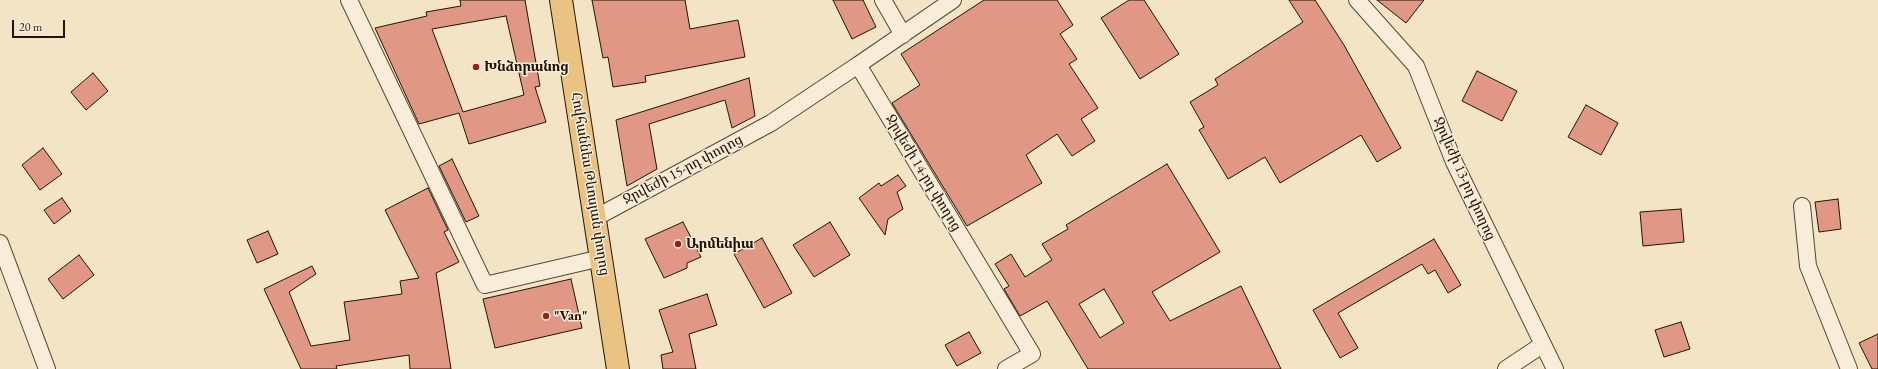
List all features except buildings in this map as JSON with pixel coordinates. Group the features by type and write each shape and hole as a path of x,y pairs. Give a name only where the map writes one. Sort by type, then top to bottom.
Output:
{"main road":[{"name":"Հովհաննես Թևոսյան փողոց","path":"561,0 633,369"},
{"name":"Հովհաննես Թևոսյան փողոց","path":"576,0 602,214 601,258 618,369"}],"street":[{"path":"349,0 485,285 601,258"},
{"path":"883,0 903,35"},
{"path":"858,66 953,0"},
{"name":"Ջրվեժի 13-րդ փողոց","path":"1357,0 1416,66 1454,162 1555,369"},
{"name":"Ջրվեժի 15-րդ փողոց","path":"602,214 771,123 858,66"},
{"name":"Ջրվեժի 14-րդ փողոց","path":"858,66 1032,354 1006,369"},
{"path":"1802,206 1808,266 1849,369"},
{"path":"0,243 47,369"},
{"path":"1506,369 1542,345"}],"place":[{"name":"Խնձորանոց","path":"476,67"},
{"name":"Արմենիա","path":"678,244"},
{"name":"\"Van\"","path":"546,316"}]}
